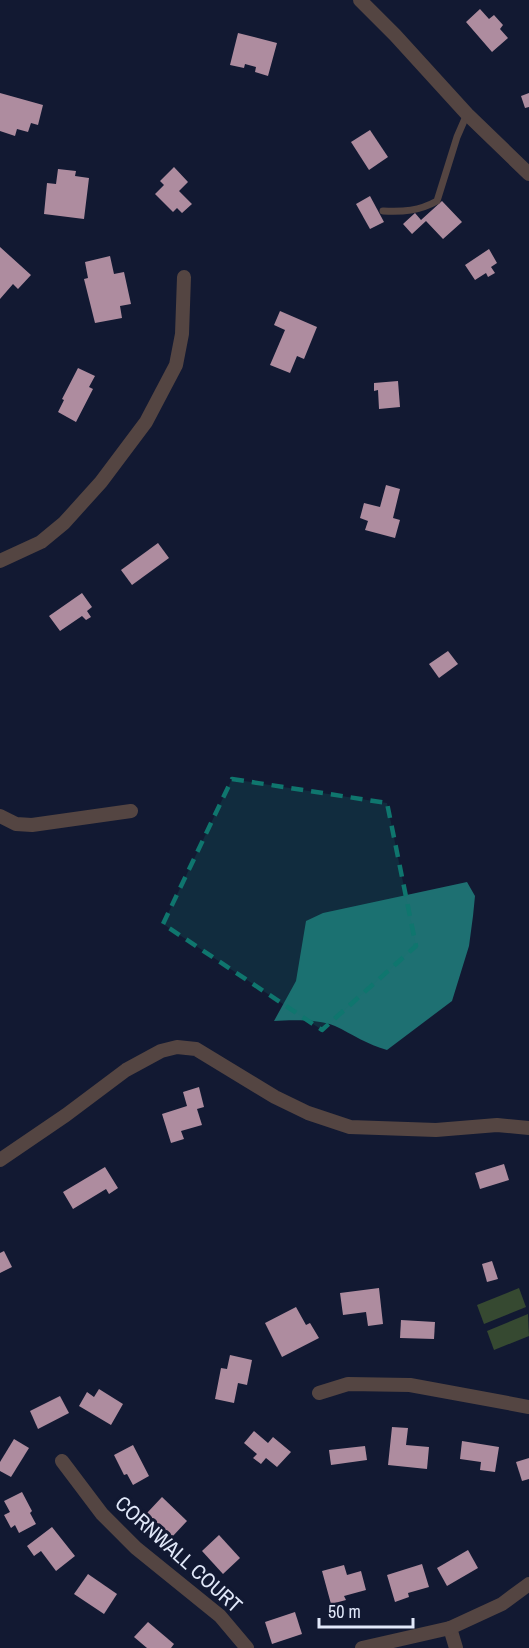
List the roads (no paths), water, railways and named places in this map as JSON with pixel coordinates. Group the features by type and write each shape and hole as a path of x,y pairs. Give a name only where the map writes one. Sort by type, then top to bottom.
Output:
{"street":[{"path":"360,0 467,114 529,174"},
{"path":"0,561 41,542 64,523 101,482 146,422 176,364 182,334 184,277"},
{"path":"0,816 16,824 32,825 131,811"},
{"path":"0,1160 133,1066 161,1051 177,1047 196,1049 275,1097 308,1113 350,1127 436,1130 496,1125 529,1128"},
{"path":"319,1393 348,1384 398,1385 529,1407"},
{"name":"CORNWALL COURT","path":"63,1461 102,1514 136,1548 220,1616 247,1648"},
{"path":"362,1648 450,1628 502,1604 529,1584"},
{"path":"450,1628 456,1648"}],"lane":[{"path":"383,211 406,212 420,209 437,201 457,137 467,114"}]}
